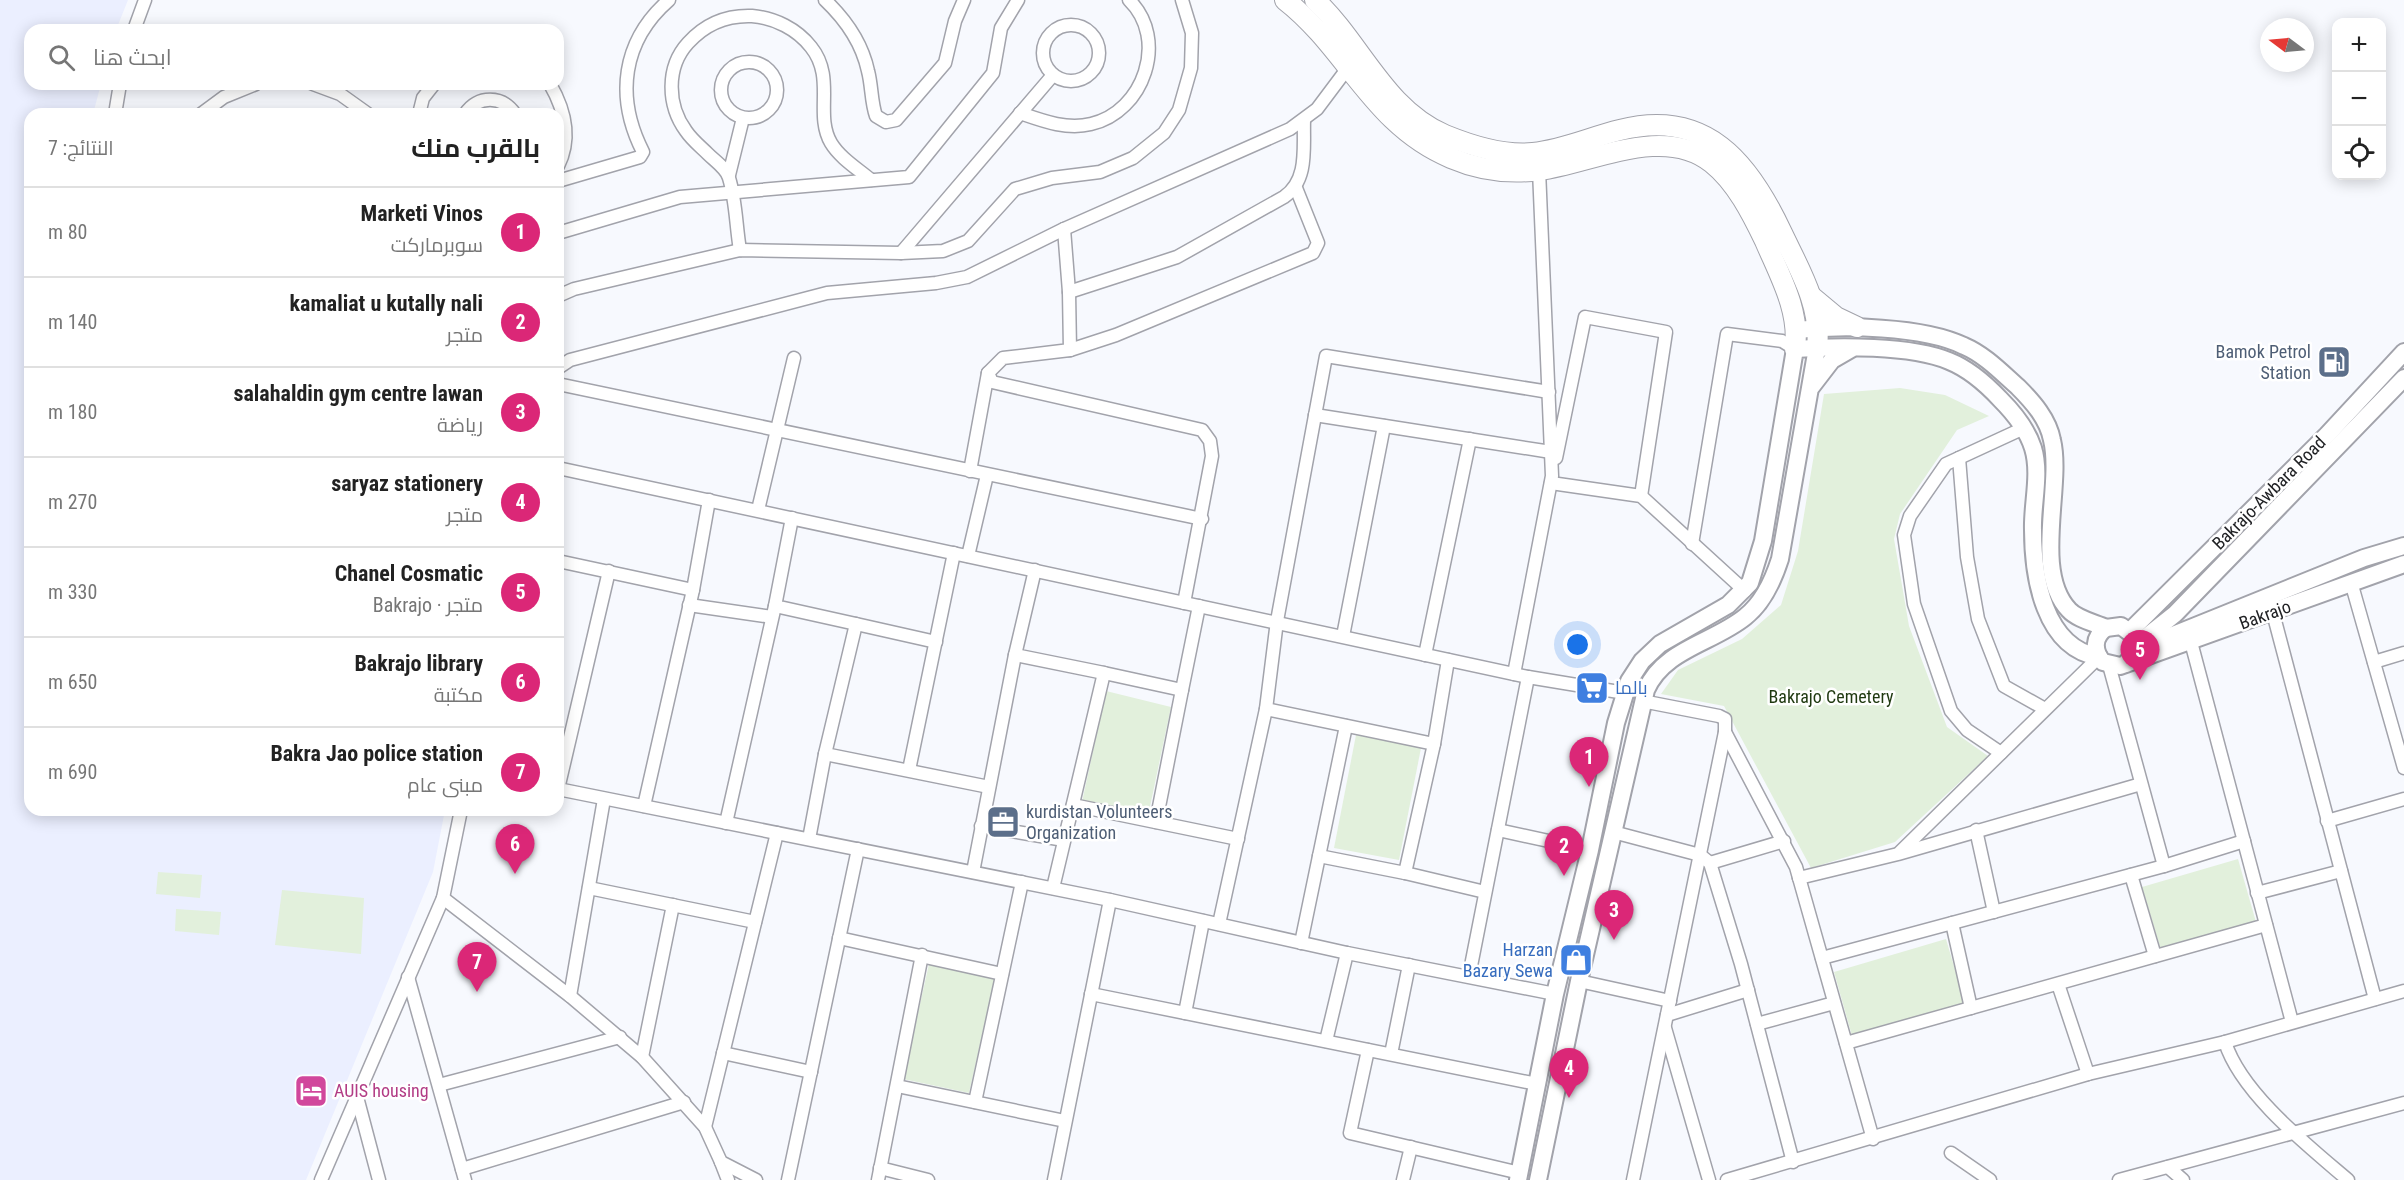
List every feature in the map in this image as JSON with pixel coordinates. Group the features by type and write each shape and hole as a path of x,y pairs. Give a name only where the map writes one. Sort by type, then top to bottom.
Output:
{"main road":[{"path":"1285,0 1315,28 1387,117 1440,143 1468,164 1496,170 1539,170 1654,147 1678,148 1704,158 1720,171 1747,207 1786,291 1791,340 1787,392 1762,541 1754,573 1745,591 1728,605 1660,644 1634,671 1625,693 1616,723 1590,849 1555,994 1520,1172"},
{"path":"1315,0 1342,27 1390,94 1404,109 1428,127 1440,143 1531,153 1631,128 1671,125 1695,130 1718,143 1751,178 1771,211 1810,295 1818,327 1817,348 1806,394 1780,559 1771,583 1755,608 1744,618 1664,665 1650,680 1642,701 1579,981 1539,1174 1530,1168 1520,1172"},
{"path":"1810,295 1836,317 1857,327"},
{"path":"1791,340 1818,327 1857,327 1935,337 1962,345 1993,365 2034,405 2046,422 2054,447 2050,543 2059,591 2070,612 2106,628 2121,626 2123,652"},
{"path":"1791,340 1817,348 1854,348 1925,354 1960,366 1997,396 2024,428 2034,450 2033,543 2046,606 2061,639 2073,648 2123,652 2396,548 2400,565"},
{"path":"1806,394 1825,367 1839,355 1854,348"},
{"name":"Bakrajo-Awbara Road","path":"2123,652 2404,352"},
{"name":"Bakrajo-Awbara Road","path":"2123,652 2175,614 2404,378"},
{"path":"1787,392 1806,394"},
{"name":"Bakrajo","path":"2123,652 2191,642 2400,565"},
{"path":"2106,628 2096,641 2123,652"}],"street":[{"path":"136,24 145,0"},
{"path":"564,179 640,157 643,152 628,113 627,75 645,25 669,0"},
{"path":"825,0 840,15 863,51 872,106 876,117 886,122 896,120 945,63 951,49 955,21 964,0"},
{"path":"564,231 680,197 909,177 993,73 1000,28 1018,0"},
{"path":"1020,113 1052,124 1089,125 1119,111 1132,98 1144,73 1149,55 1149,40 1140,14 1129,0"},
{"path":"564,293 574,289 740,250 901,253 943,251 968,241 1015,189 1052,178 1100,172 1133,158 1156,140 1179,110 1191,68 1192,33 1182,0"},
{"path":"729,175 686,131 674,101 672,73 682,51 698,33 721,20 746,16 765,18 782,24 811,47 824,75 825,115 831,142 871,180"},
{"path":"1072,24 1083,27 1092,34 1098,44 1099,54 1096,65 1090,74 1080,80 1069,81 1053,75 1044,62 1042,51 1052,32 1072,24"},
{"path":"745,62 756,63 766,67 774,75 777,97 772,107 764,114 754,118 743,118 732,113 725,105 722,83 727,73 735,66 745,62"},
{"path":"564,364 570,360 826,293 959,279 981,271 1064,229 1304,120 1317,109 1347,69"},
{"path":"901,253 1053,75"},
{"path":"116,108 119,90"},
{"path":"209,108 224,97 241,90"},
{"path":"329,90 340,94 360,108"},
{"path":"420,108 423,98 429,90"},
{"path":"554,90 563,108"},
{"path":"471,108 479,101 490,99 501,101 509,108"},
{"path":"564,113 567,135 564,145"},
{"path":"740,250 729,175 743,118"},
{"path":"1069,292 1185,254 1280,201 1296,188 1302,174 1304,120"},
{"path":"1539,170 1551,480"},
{"path":"970,471 988,373 1003,358 1070,350 1116,335 1316,250 1318,243 1296,188"},
{"path":"1064,229 1069,292 1070,350"},
{"path":"1514,674 1585,317 1666,332 1641,496"},
{"path":"1692,544 1727,334 1791,340"},
{"path":"1219,924 1266,709 1277,621 1326,356 1549,392"},
{"path":"758,510 794,358"},
{"path":"988,373 992,382 1202,430 1210,441 1212,456 1202,519 1184,603"},
{"path":"564,385 1202,519"},
{"path":"1315,415 1551,452"},
{"path":"1343,636 1384,426"},
{"path":"2001,753 1967,730 1951,711 1914,604 1909,584 1904,535 1907,522 1943,467 2024,428"},
{"path":"1425,654 1470,439"},
{"path":"1959,458 1966,557 1978,619 2004,686 2045,709"},
{"path":"564,469 1277,621 1528,677 1625,693"},
{"path":"968,556 987,475"},
{"path":"1551,480 1641,496 1745,591"},
{"path":"644,806 693,590 709,500"},
{"path":"726,823 774,612 792,518"},
{"path":"909,771 954,553"},
{"path":"564,562 693,590"},
{"path":"973,872 1015,655 1035,570"},
{"path":"564,763 609,571"},
{"path":"2351,582 2374,662 2399,728 2404,768"},
{"path":"689,605 774,612 856,624 936,642"},
{"path":"1156,822 1199,606"},
{"path":"2274,613 2375,999"},
{"path":"809,840 825,754 856,624"},
{"path":"2191,642 2292,1022"},
{"path":"1898,854 2045,709 2123,652 2141,784 2164,866"},
{"path":"2374,662 2404,653"},
{"path":"1015,655 1182,690"},
{"path":"1405,873 1434,744 1448,660"},
{"path":"1053,888 1104,673"},
{"path":"1469,976 1528,677"},
{"path":"1633,1180 1725,732 1725,719 1719,716 1642,701"},
{"path":"1266,709 1434,744"},
{"path":"1301,943 1346,726"},
{"path":"1725,732 1784,841 1799,878 1873,1139"},
{"path":"825,754 989,787"},
{"path":"1799,878 1898,854 2141,784"},
{"path":"564,790 1053,888 1347,953 1555,994"},
{"path":"570,996 604,799"},
{"path":"2327,821 2404,799"},
{"path":"1073,805 1238,839"},
{"path":"321,1180 444,898 460,816"},
{"path":"981,826 1064,840"},
{"path":"1498,830 1590,849"},
{"path":"1976,830 1994,912"},
{"path":"1613,832 1700,855 1710,863 1748,990 1793,1162"},
{"path":"705,1127 777,833"},
{"path":"1710,863 1784,841"},
{"path":"1822,958 2164,866 2244,841"},
{"path":"788,1180 858,849"},
{"path":"1319,856 1485,892"},
{"path":"2257,893 2341,871"},
{"path":"2131,875 2155,956"},
{"path":"975,1102 1022,882"},
{"path":"589,888 755,922"},
{"path":"444,898 570,996 642,1057 705,1127 728,1180"},
{"path":"1054,1180 1110,900"},
{"path":"642,1057 673,905"},
{"path":"1185,1013 1203,921"},
{"path":"1952,923 1971,1008"},
{"path":"1846,1043 2266,925"},
{"path":"839,938 1002,974"},
{"path":"1326,1041 1347,953"},
{"path":"922,955 879,1174 928,1180"},
{"path":"1391,1054 1409,965"},
{"path":"408,977 464,1174 684,1102"},
{"path":"1579,981 1670,1000"},
{"path":"2058,984 2088,1074"},
{"path":"1666,1021 1748,990"},
{"path":"1727,1180 2088,1074 2225,1042 2404,991"},
{"path":"1091,994 1537,1084"},
{"path":"1757,1024 1834,1003"},
{"path":"1666,1021 1709,1180"},
{"path":"439,1085 620,1037"},
{"path":"2225,1042 2238,1074 2293,1133 2348,1180"},
{"path":"1368,1050 1350,1133 1520,1172"},
{"path":"723,1053 811,1072"},
{"path":"897,1086 1065,1121"},
{"path":"357,1096 379,1180"},
{"path":"2119,1180 2404,1103"},
{"path":"1403,1180 1411,1147"},
{"path":"1952,1153 1990,1180"},
{"path":"721,1162 756,1180"},
{"path":"2168,1167 2184,1180"}],"shaded area":[{"path":"0,0 128,0 118,24 24,24 24,90 99,90 95,108 24,108 24,816 444,816 433,872 306,1180 0,1180"}],"green space":[{"name":"Bakrajo Cemetery","path":"1900,388 1945,395 1989,416 1957,430 1900,514 1894,539 1909,626 1947,727 1988,756 1895,842 1811,868 1724,706 1661,694 1678,670 1742,639 1781,605 1798,551 1824,394"},
{"path":"1106,691 1171,707 1148,816 1082,802"},
{"path":"1356,735 1421,748 1399,860 1334,848"},
{"path":"2238,859 2256,922 2161,950 2142,887"},
{"path":"158,872 202,875 200,898 156,894"},
{"path":"282,890 364,898 361,954 275,945"},
{"path":"176,909 221,912 219,935 175,931"},
{"path":"1946,939 1965,1004 1852,1036 1834,972"},
{"path":"929,964 995,978 969,1093 903,1079"}],"place":[{"name":"Bamok Petrol Station","path":"2334,362"},
{"name":"Chanel Cosmatic","path":"2140,680"},
{"name":"بالما","path":"1592,688"},
{"name":"Marketi Vinos","path":"1589,787"},
{"name":"kurdistan Volunteers Organization","path":"1003,822"},
{"name":"Bakrajo library","path":"515,874"},
{"name":"kamaliat u kutally nali","path":"1564,876"},
{"name":"salahaldin gym centre lawan","path":"1614,940"},
{"name":"Harzan Bazary Sewa","path":"1576,960"},
{"name":"Bakra Jao police station","path":"477,992"},
{"name":"AUIS housing","path":"311,1091"},
{"name":"saryaz stationery","path":"1569,1098"}]}
